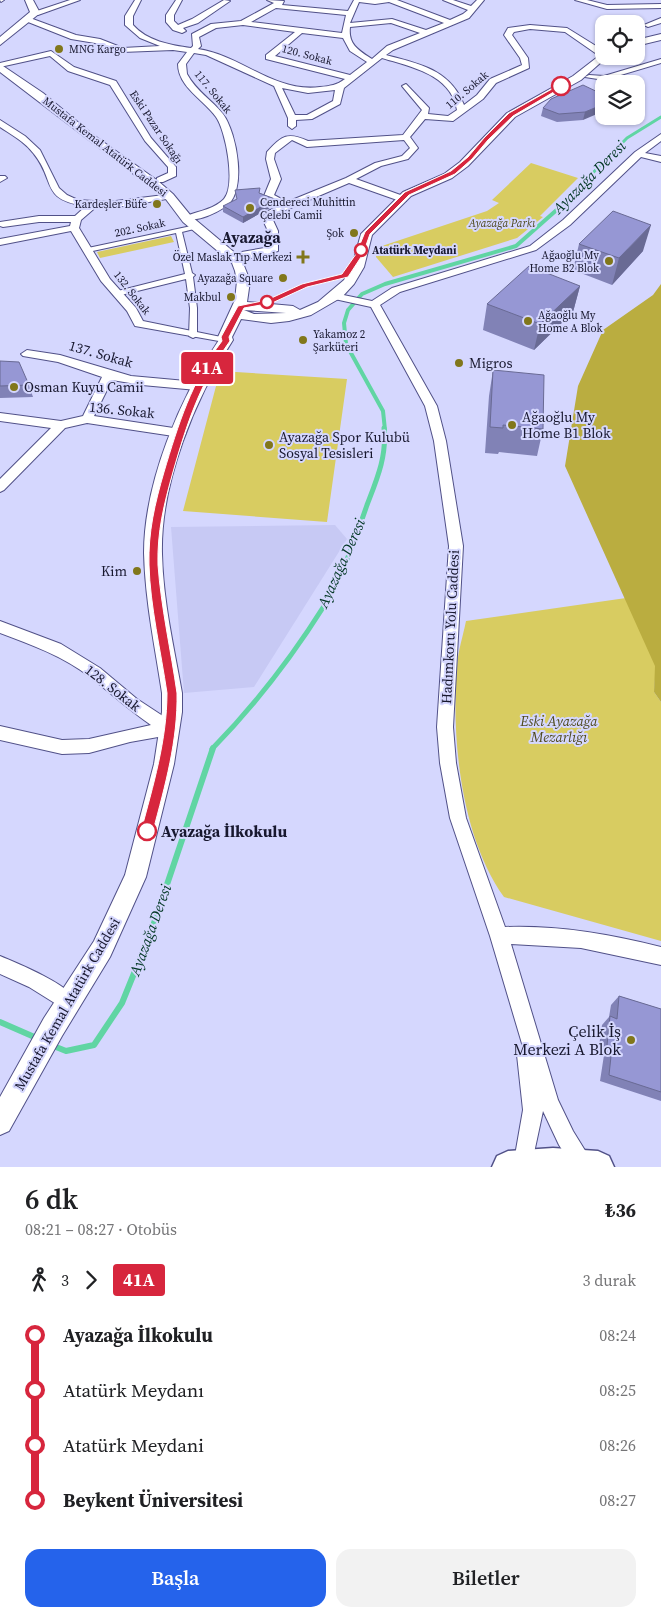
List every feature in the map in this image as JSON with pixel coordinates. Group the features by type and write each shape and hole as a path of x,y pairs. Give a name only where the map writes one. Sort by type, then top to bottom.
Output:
{"main road":[{"path":"515,1166 590,1166"}],"street":[{"path":"29,0 32,2 35,13"},
{"path":"2,38 35,13 77,0"},
{"path":"138,0 129,16 129,25 134,32 173,48"},
{"path":"178,0 170,15 170,22 176,28 195,36"},
{"path":"176,28 195,21 226,0 231,0"},
{"path":"243,23 273,3 286,0"},
{"path":"370,61 351,48 345,36 349,13 359,0 375,2 387,0"},
{"path":"391,0 452,23"},
{"path":"446,0 473,9"},
{"path":"27,20 69,35 97,41 122,50 173,48 208,53 277,85 308,91 340,87 370,61 390,48 466,16 481,0"},
{"path":"578,0 607,7 661,6"},
{"path":"273,3 349,13"},
{"path":"648,25 661,20"},
{"path":"347,25 392,21 428,33"},
{"path":"195,36 214,26 243,23 345,36"},
{"name":"110. Sokak","path":"423,116 450,119 480,97 493,81 526,66 524,58 508,35 511,30 530,27 568,30 595,49"},
{"name":"120. Sokak","path":"300,31 269,57 318,68 350,78"},
{"path":"194,51 197,46 195,36"},
{"path":"645,40 661,36"},
{"name":"117. Sokak","path":"191,221 227,201 233,189 231,149 226,127 222,118 187,79 182,69 183,62 194,51"},
{"name":"Eski Pazar Sokağı","path":"0,66 51,53 71,69 113,83 148,139 172,167 173,174 157,181"},
{"path":"380,55 430,70 436,74 449,87 460,105 461,112"},
{"path":"585,76 604,78 661,61"},
{"path":"244,310 268,320 288,319 312,310 334,296 355,272 360,261 363,241 372,228 403,199 461,172 522,114 585,76 595,64"},
{"name":"Mustafa Kemal Atatürk Caddesi","path":"0,66 58,109 88,136 157,181 173,194 191,221 237,256 241,267 244,290 244,310 234,335 226,341 211,361 197,386 180,432 162,491 153,537 154,566 172,693 170,729 161,780 135,877 102,949 53,1027 1,1124"},
{"path":"277,85 292,118 292,137"},
{"path":"292,137 306,144 406,137 426,110 406,86"},
{"path":"292,118 309,117 337,102 340,87"},
{"path":"0,123 34,148 41,158 55,189 61,196 93,206 173,194"},
{"path":"287,206 269,196 276,179 270,159 271,152 292,137"},
{"path":"237,256 273,251 276,247 273,231 267,218 271,213 349,180 383,163 403,159 411,154 414,148 406,137"},
{"path":"334,296 375,305 384,296 396,290 533,248 552,235 638,154 661,137"},
{"path":"638,154 661,159"},
{"path":"349,180 403,199"},
{"path":"0,242 75,224 93,206"},
{"path":"3,224 39,219 75,224"},
{"name":"202. Sokak","path":"88,250 179,232 191,221"},
{"name":"132. Sokak","path":"75,224 106,281 132,310 139,324 226,341"},
{"path":"179,232 191,276 194,299 193,336"},
{"path":"244,310 290,310 305,306 334,287 360,254"},
{"path":"117,294 191,276"},
{"name":"Hadımkoru Yolu Caddesi","path":"375,305 418,379 431,406 440,441 456,546 446,709 448,764 458,818 499,936 524,1024 558,1124 590,1166"},
{"name":"137. Sokak","path":"27,354 52,356 74,361 109,375 140,381 197,386"},
{"path":"87,419 109,375"},
{"name":"136. Sokak","path":"0,417 61,425 87,419 180,432"},
{"path":"0,486 61,425"},
{"name":"128. Sokak","path":"0,627 56,648 95,672 132,704 170,729"},
{"path":"0,733 62,747 89,746 130,734 170,729"},
{"path":"499,936 524,934 586,941 661,956"},
{"path":"0,965 35,981 69,1003"},
{"name":"Hadımkoru Yolu Caddesi","path":"515,1166 533,1110 524,1024"}],"shaded area":[{"path":"661,284 661,702 654,692 655,666 565,466 578,386 603,330 653,295"},
{"path":"335,525 347,539 254,687 184,693 171,527"}],"green space":[{"name":"Ayazağa Parkı","path":"531,163 578,178 540,216 543,217 517,238 393,277 376,257 376,248 487,211 499,203 492,200"},
{"path":"171,236 174,242 100,258 97,252"},
{"name":"Ayazağa Spor Kulubü Sosyal Tesisleri","path":"220,371 347,379 327,522 183,511"},
{"name":"Eski Ayazağa Mezarlığı","path":"626,598 656,666 654,692 661,702 661,941 504,897 489,873 478,846 462,786 458,755 456,724 457,666 466,621"}],"building":[{"path":"583,85 595,91 595,108 585,112 559,114 543,108 551,99"},
{"name":"Cendereci Muhittin Çelebi Camii","path":"260,188 259,193 275,199 243,217 223,206 237,199 235,190"},
{"path":"613,211 651,225 619,258 579,244"},
{"path":"529,266 580,286 540,324 487,304"},
{"path":"0,361 19,362 29,385 0,386"},
{"path":"493,370 544,375 543,429 503,425 503,428 490,427"},
{"name":"Çelik İş Merkezi A Blok","path":"619,996 661,1009 661,1092 609,1075 612,1047 607,1045 610,1016 617,1019"}],"waterway":[{"name":"Ayazağa Deresi","path":"580,186 627,138 661,117"},
{"name":"Ayazağa Deresi","path":"385,430 383,411 346,344 344,323 348,310 362,294 385,284 516,246 569,199 581,185"},
{"name":"Ayazağa Deresi","path":"212,749 243,716 272,680 299,644 331,595 348,557 378,477 383,458 384,428"},
{"name":"Ayazağa Deresi","path":"51,1045 66,1051 94,1045 122,1003 152,929 213,748"},
{"name":"Ayazağa Deresi","path":"0,1022 39,1039"}],"bus line":[{"name":"41A","path":"147,831 161,780 172,712 172,693 154,566 153,537 155,522 162,491 194,393 211,361 226,341 225,337 241,306 251,306 277,299 305,286 345,275 360,254 367,234 407,194 448,176 464,164 511,115 561,86"}],"place":[{"name":"MNG Kargo","path":"59,49"},
{"name":"Kardeşler Büfe","path":"157,204"},
{"name":"Cendereci Muhittin Çelebi Camii","path":"250,208"},
{"name":"Şok","path":"354,233"},
{"name":"Atatürk Meydani","path":"361,250"},
{"name":"Özel Maslak Tıp Merkezi","path":"303,257"},
{"name":"Ağaoğlu My Home B2 Blok","path":"609,261"},
{"name":"Ayazağa Square","path":"283,278"},
{"name":"Makbul","path":"231,297"},
{"name":"Ağaoğlu My Home A Blok","path":"528,321"},
{"name":"Yakamoz 2 Şarküteri","path":"303,340"},
{"name":"Migros","path":"459,363"},
{"name":"Osman Kuyu Camii","path":"14,387"},
{"name":"Ağaoğlu My Home B1 Blok","path":"512,425"},
{"name":"Ayazağa Spor Kulubü Sosyal Tesisleri","path":"269,445"},
{"name":"Kim","path":"137,571"},
{"name":"Ayazağa İlkokulu","path":"147,831"},
{"name":"Çelik İş Merkezi A Blok","path":"631,1040"}],"district":[{"name":"Ayazağa","path":"251,237"}]}
